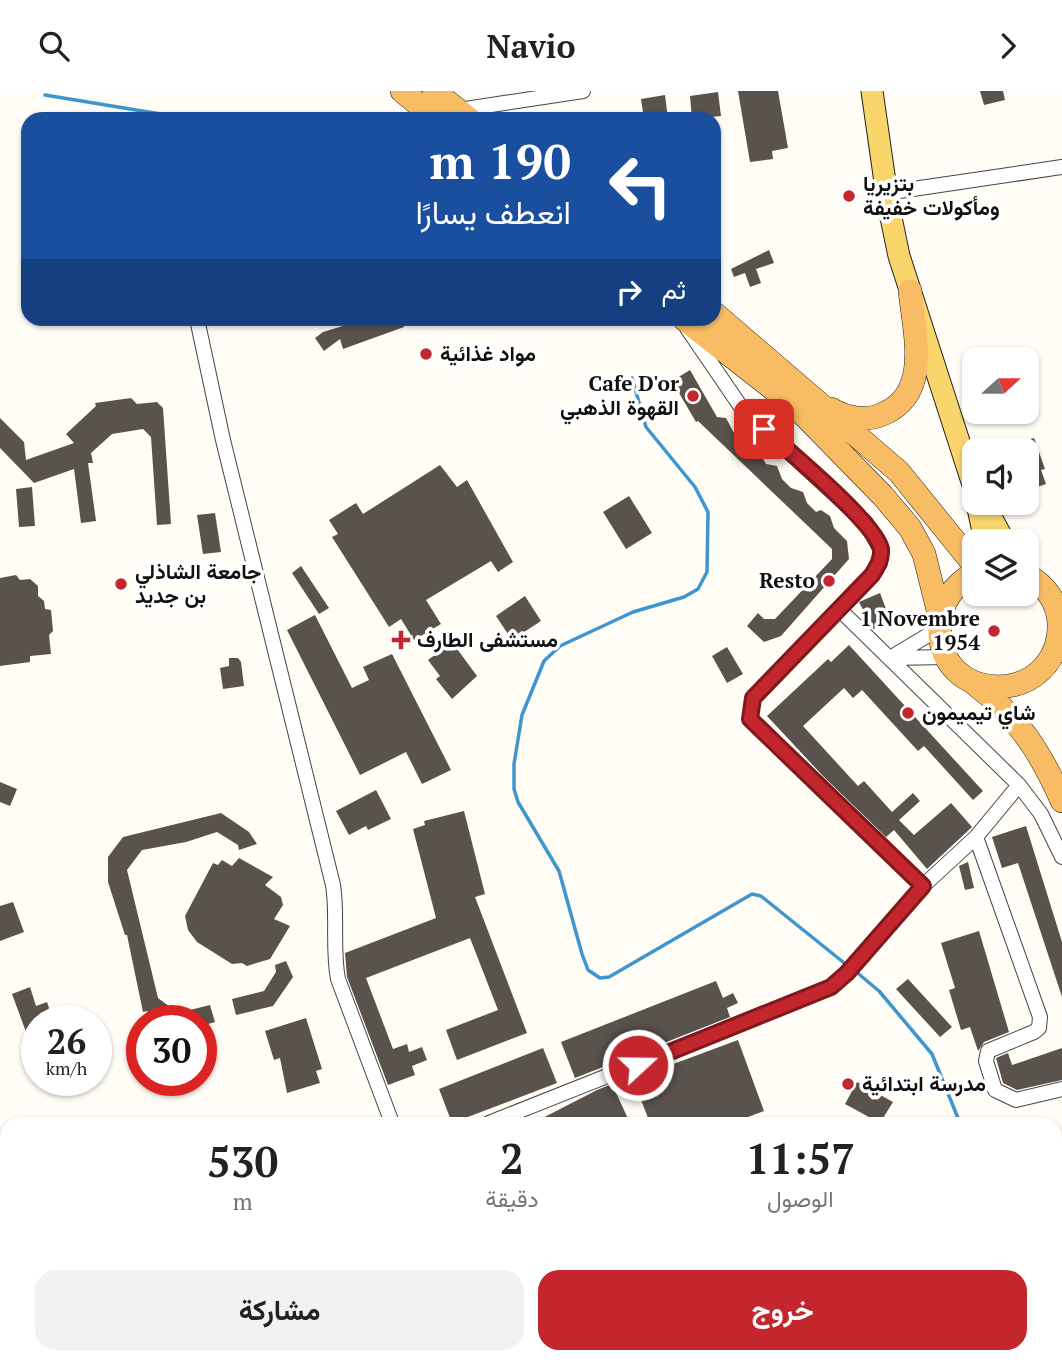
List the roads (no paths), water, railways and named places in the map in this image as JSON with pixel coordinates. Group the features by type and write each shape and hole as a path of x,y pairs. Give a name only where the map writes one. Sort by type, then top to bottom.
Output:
{"highway":[{"path":"402,91 425,112"},
{"path":"434,91 460,112"},
{"path":"721,319 833,411 850,417 877,417 898,406 913,386 916,374 910,291"},
{"path":"691,326 795,406 883,496 910,528 924,554 948,657 968,679 1001,705 1017,722 1034,744 1062,801"},
{"path":"801,385 899,473 962,550"},
{"path":"940,623 953,590 962,583"},
{"path":"968,679 988,687 1009,687 1038,674 1056,649 1060,623 1051,598 1039,586"}],"main road":[{"path":"872,91 886,193 910,291 962,449"}],"street":[{"path":"479,112 583,91"},
{"path":"886,193 1062,166"},
{"path":"199,326 223,440 333,884 337,911 335,964 338,979 390,1117"},
{"path":"687,326 743,409 866,523 881,550 880,562 839,609 753,698 750,719 923,886"},
{"path":"839,609 1019,785 1041,814 1062,857"},
{"path":"890,658 940,623"},
{"path":"890,658 948,657"},
{"path":"504,1117 812,997 847,973 923,886 976,837 1019,785"},
{"path":"976,837 1040,1017 1038,1028 1034,1032 988,1051 986,1061 995,1090 1016,1100 1062,1089"}],"waterway":[{"path":"45,95 148,112"},
{"path":"632,378 646,427 695,487 708,512 707,572 698,589 684,597 633,612 560,646 544,661 522,715 514,764 514,789 518,802 559,871 588,970 600,978 609,977 752,894 761,896 848,966"},
{"path":"854,970 879,991 932,1054 958,1117"}],"place":[{"name":"بتزيريا ومأكولات خفيفة","path":"849,196"},
{"name":"مواد غذائية","path":"426,354"},
{"name":"Cafe D'or القهوة الذهبي","path":"693,396"},
{"name":"Resto","path":"829,581"},
{"name":"جامعة الشاذلي بن جديد","path":"121,584"},
{"name":"1 Novembre 1954","path":"994,631"},
{"name":"مستشفى الطارف","path":"401,640"},
{"name":"شاي تيميمون","path":"908,713"},
{"name":"مدرسة ابتدائية","path":"848,1084"}]}
